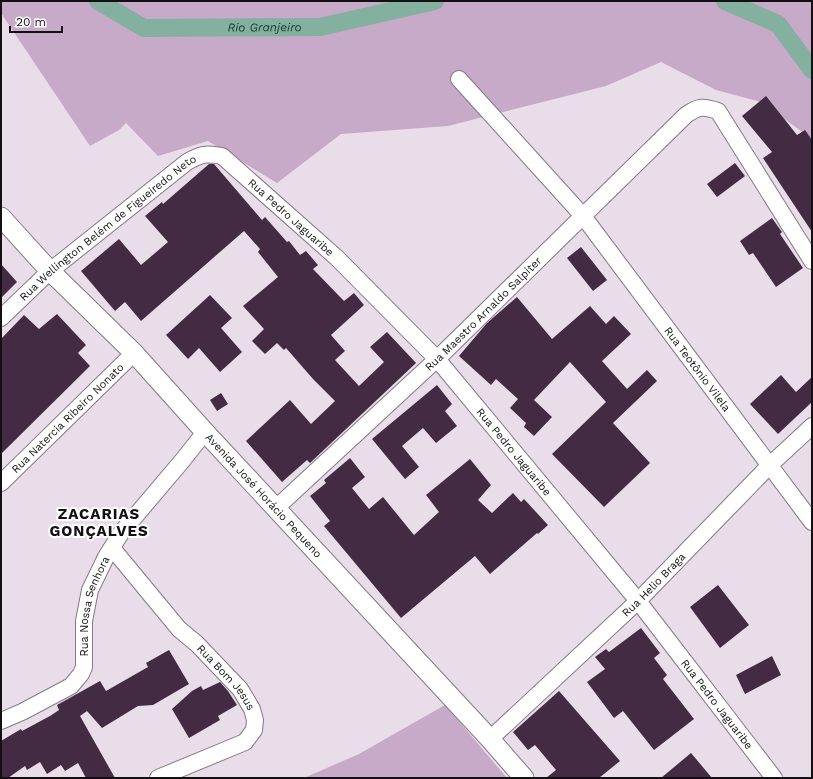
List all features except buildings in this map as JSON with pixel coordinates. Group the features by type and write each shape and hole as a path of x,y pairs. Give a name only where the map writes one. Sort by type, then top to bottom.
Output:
{"street":[{"name":"Rua Teotônio Vilela","path":"459,79 583,216 812,522"},
{"name":"Rua Maestro Arnaldo Salpiter","path":"276,508 437,359 686,114 696,108 706,107 718,111 812,260"},
{"name":"Rua Wellington Belém de Figueiredo Neto","path":"1,318 50,271 187,162 200,155 211,154 222,156"},
{"name":"Rua Pedro Jaguaribe","path":"222,156 337,258 437,359 638,601 774,778"},
{"name":"Avenida José Horácio Pequeno","path":"1,217 50,271 134,353 205,432 490,739 524,778"},
{"name":"Rua Natercia Ribeiro Nonato","path":"1,483 134,353"},
{"name":"Rua Helio Braga","path":"490,739 638,601 770,465 812,426"},
{"name":"Rua Nossa Senhora","path":"1,721 22,712 71,686 81,674 84,667 84,621 90,590 121,533 205,432"},
{"name":"Rua Bom Jesus","path":"112,548 179,628 197,644 240,689 252,709 255,720 254,730 244,742 158,778"}],"shaded area":[{"path":"1,1 812,1 812,139 761,102 716,90 661,62 606,86 448,126 341,134 277,183 208,141 158,156 126,123 119,130 90,146 1,13"},
{"path":"445,705 507,778 304,778 359,754"}],"waterway":[{"name":"Rio Granjeiro","path":"98,1 144,28 320,27 435,1"},
{"name":"Rio Granjeiro","path":"725,1 778,24 812,70"}],"district":[{"name":"ZACARIAS GONÇALVES","path":"99,522"}]}
